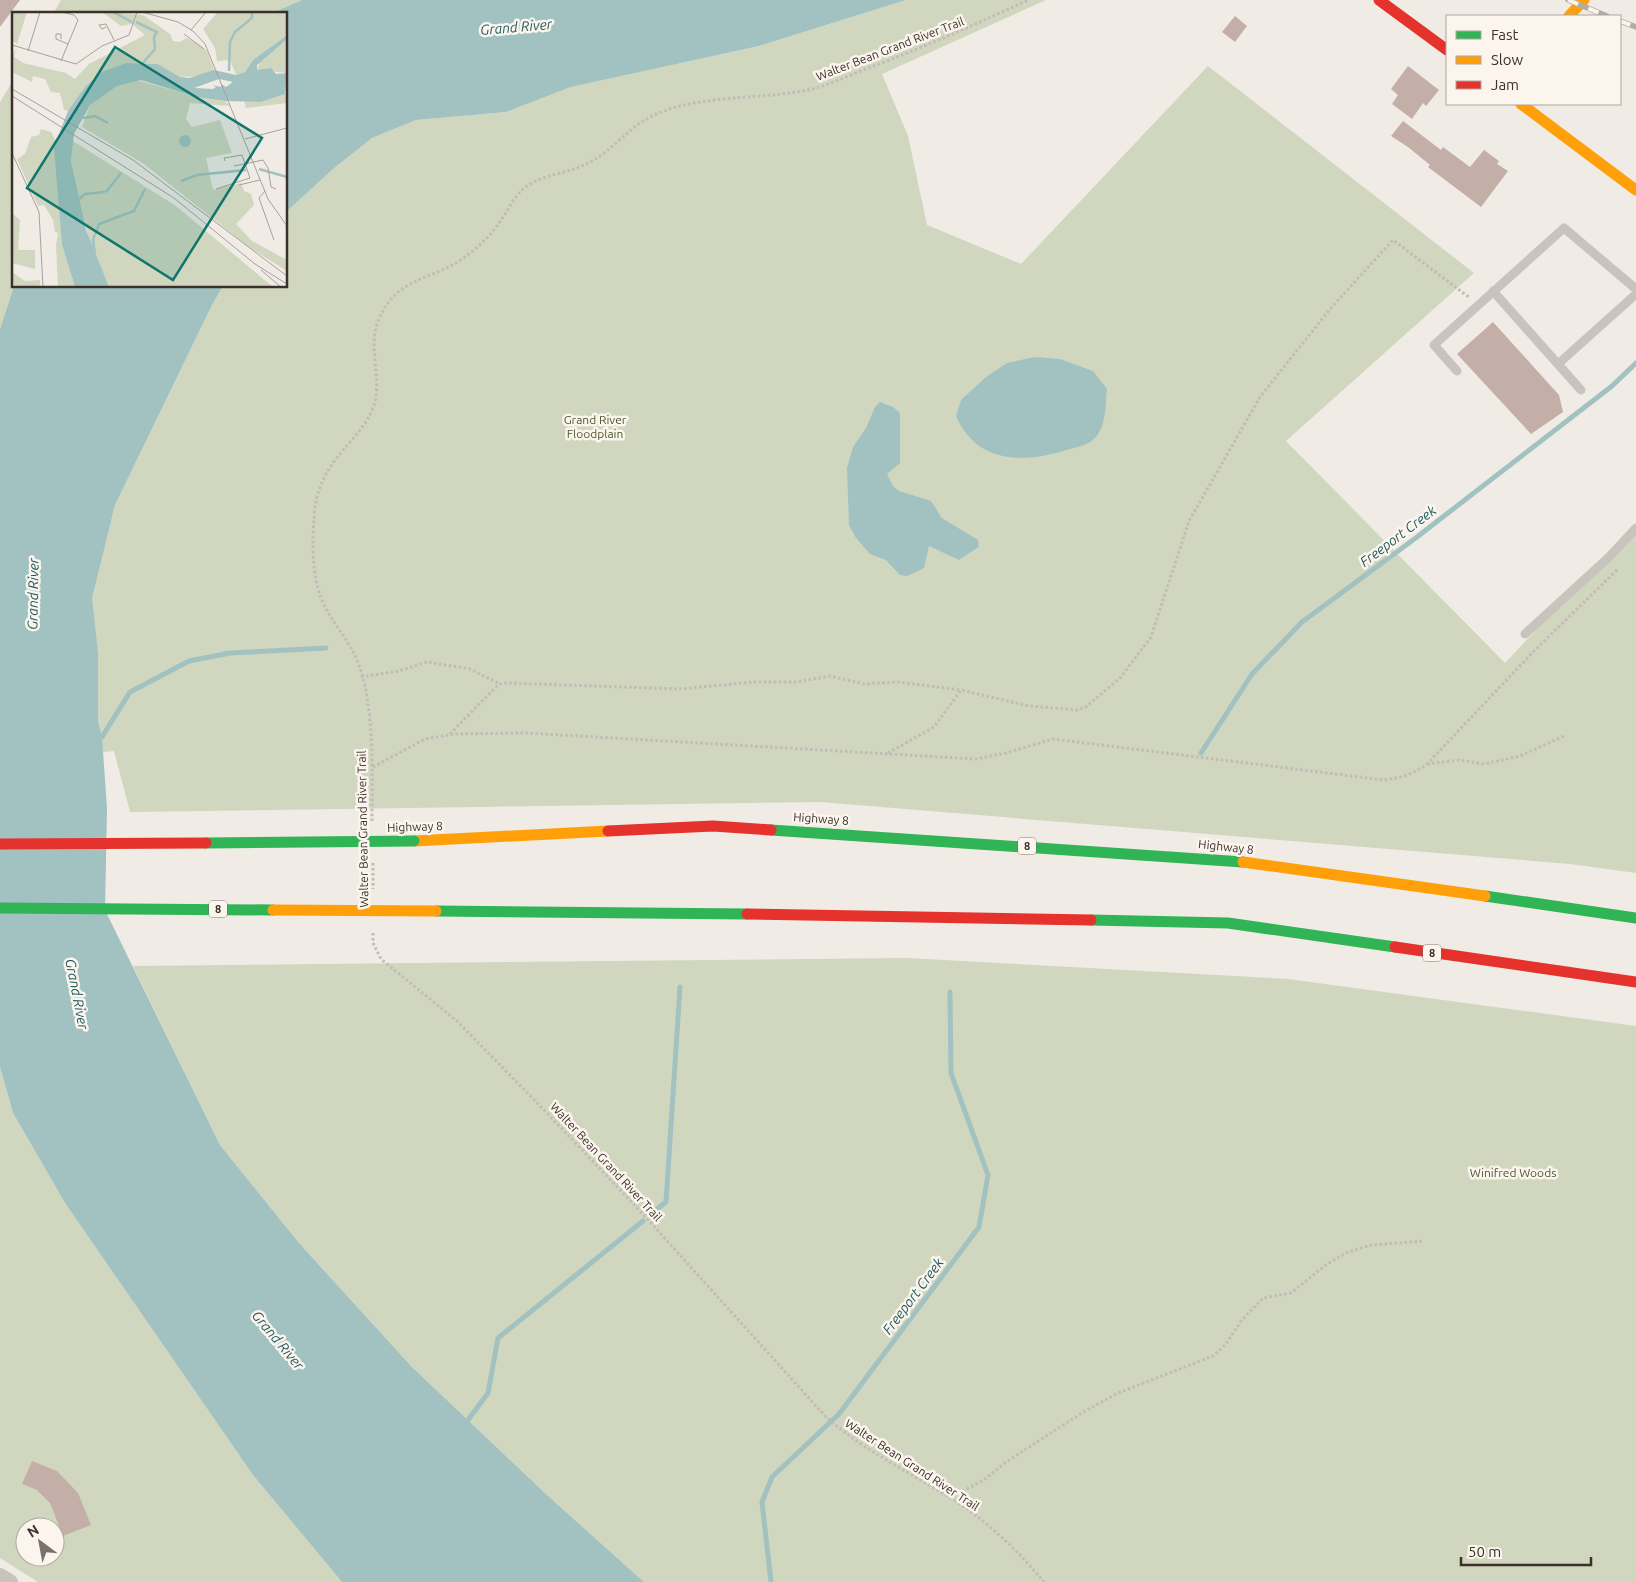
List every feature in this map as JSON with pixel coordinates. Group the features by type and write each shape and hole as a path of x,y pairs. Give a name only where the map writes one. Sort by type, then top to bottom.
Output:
{"main road":[{"path":"1379,0 1446,49"},
{"path":"1569,15 1584,0"},
{"path":"1522,105 1636,190"},
{"name":"Highway 8","path":"0,844 414,841 713,826 1224,859 1636,918"},
{"name":"8","path":"0,908 693,913 1228,923 1636,982"}],"street":[{"path":"0,1576 10,1582"}],"lane":[{"path":"1457,370 1434,345 1564,228 1636,289"},
{"path":"1493,291 1581,390"},
{"path":"1558,364 1636,294"},
{"path":"1526,634 1609,557 1636,528"}],"path":[{"name":"Walter Bean Grand River Trail","path":"372,827 373,767 366,700 361,676 352,651 324,605 319,590 314,556 314,521 316,496 323,480 336,459 366,424 375,403 374,334 379,319 390,299 407,284 459,261 474,250 496,228 516,196 525,187 594,160 652,116 703,102 819,87 958,34 1028,0"},
{"path":"361,676 399,671 428,662 470,669 500,684 680,688 756,682 796,682 830,676 864,684 898,682 961,690 1029,706 1077,710 1086,707 1120,678 1151,637 1189,521 1260,397 1330,309 1393,240 1479,304"},
{"path":"373,767 425,739 448,735 526,733 976,758 1006,753 1053,739 1066,739 1384,780 1406,776 1427,764 1536,650 1619,568"},
{"path":"448,735 500,684"},
{"path":"887,753 934,727 961,690"},
{"path":"1427,764 1459,760 1484,764 1520,756 1564,736"},
{"name":"Walter Bean Grand River Trail","path":"373,856 373,894"},
{"name":"Walter Bean Grand River Trail","path":"373,923 373,942 381,959 458,1022 485,1049 642,1213 826,1416 841,1430 886,1461 947,1496 997,1535 1044,1582"},
{"path":"947,1496 963,1491 984,1480 1006,1462 1084,1411 1118,1393 1213,1356 1226,1344 1241,1321 1263,1298 1291,1293 1334,1260 1371,1245 1424,1241"}],"green space":[{"path":"61,0 302,0 275,12 54,12"},
{"name":"Grand River Floodplain","path":"906,0 1046,0 882,74 908,136 927,225 1021,264 1208,66 1474,273 1286,441 1505,663 1636,524 1636,873 1570,864 821,802 130,812 114,751 103,752 98,722 98,652 91,598 115,505 222,288 288,288 288,210 333,169 372,138 416,120 506,112 571,87 759,46","holes":["936,509 942,518 977,540 979,547 959,560"]},
{"path":"12,82 13,288 0,329 0,102"},
{"name":"Winifred Woods","path":"907,958 1288,979 1636,1026 1636,1582 644,1582 547,1495 411,1366 299,1243 220,1145 133,966"},
{"path":"0,1067 13,1113 65,1203 253,1475 342,1582 38,1582 0,1558"}],"water":[{"name":"Grand River","path":"302,0 906,0 759,46 571,87 506,112 416,120 372,138 333,169 288,210 288,12 275,12"},
{"name":"Grand River","path":"13,288 222,288 115,505 92,598 98,652 98,722 102,737 107,808 105,910 220,1145 299,1243 411,1366 547,1495 644,1582 342,1582 253,1475 65,1203 13,1113 0,1067 0,329"},
{"path":"1035,357 1060,359 1093,371 1107,389 1105,416 1098,434 1088,443 1077,447 1033,457 1002,456 988,451 965,432 956,416 961,400 986,377 1007,363"},
{"path":"880,402 893,407 900,413 900,463 887,474 893,486 899,491 931,501 942,518 978,540 979,547 959,560 929,546 924,568 907,576 900,575 886,560 870,554 856,538 849,525 847,468 853,447 866,428 875,407"}],"building":[{"path":"0,0 20,0 0,27"},
{"path":"1235,16 1247,26 1235,42 1222,32"},
{"path":"1408,66 1439,90 1426,106 1423,103 1412,119 1392,104 1398,95 1391,89"},
{"path":"1403,121 1441,150 1443,147 1470,167 1484,150 1499,161 1497,164 1508,171 1481,207 1428,167 1430,165 1408,147 1391,136"},
{"path":"1493,322 1559,395 1563,412 1531,434 1457,354"},
{"path":"32,1461 57,1471 78,1493 91,1525 65,1535 65,1517 56,1517 50,1503 37,1490 22,1484"}],"waterway":[{"name":"Freeport Creek","path":"1201,753 1252,674 1302,622 1417,537 1612,386 1636,363"},
{"path":"102,737 130,692 189,661 230,653 326,648"},
{"path":"657,1209 666,1202 680,987"},
{"name":"Freeport Creek","path":"771,1582 762,1502 772,1477 839,1414 979,1227 988,1175 951,1073 950,992"},
{"path":"468,1420 488,1393 498,1338 643,1221"}],"railway":[{"path":"1568,0 1605,15"},
{"path":"1621,21 1636,27"}],"traffic: fast":[{"path":"771,830 1243,862"},
{"path":"206,843 414,841"},
{"path":"1485,896 1636,918"},
{"path":"0,908 273,910"},
{"path":"436,911 747,914"},
{"path":"1091,920 1228,923 1395,947"}],"traffic: slow":[{"path":"1570,15 1584,0"},
{"path":"1522,105 1636,190"},
{"path":"414,841 608,831"},
{"path":"1243,862 1485,896"},
{"path":"273,910 436,911"}],"traffic: jam":[{"path":"1379,0 1446,49"},
{"path":"608,831 713,826 771,830"},
{"path":"0,844 206,843"},
{"path":"747,914 1091,920"},
{"path":"1395,947 1636,982"}]}
